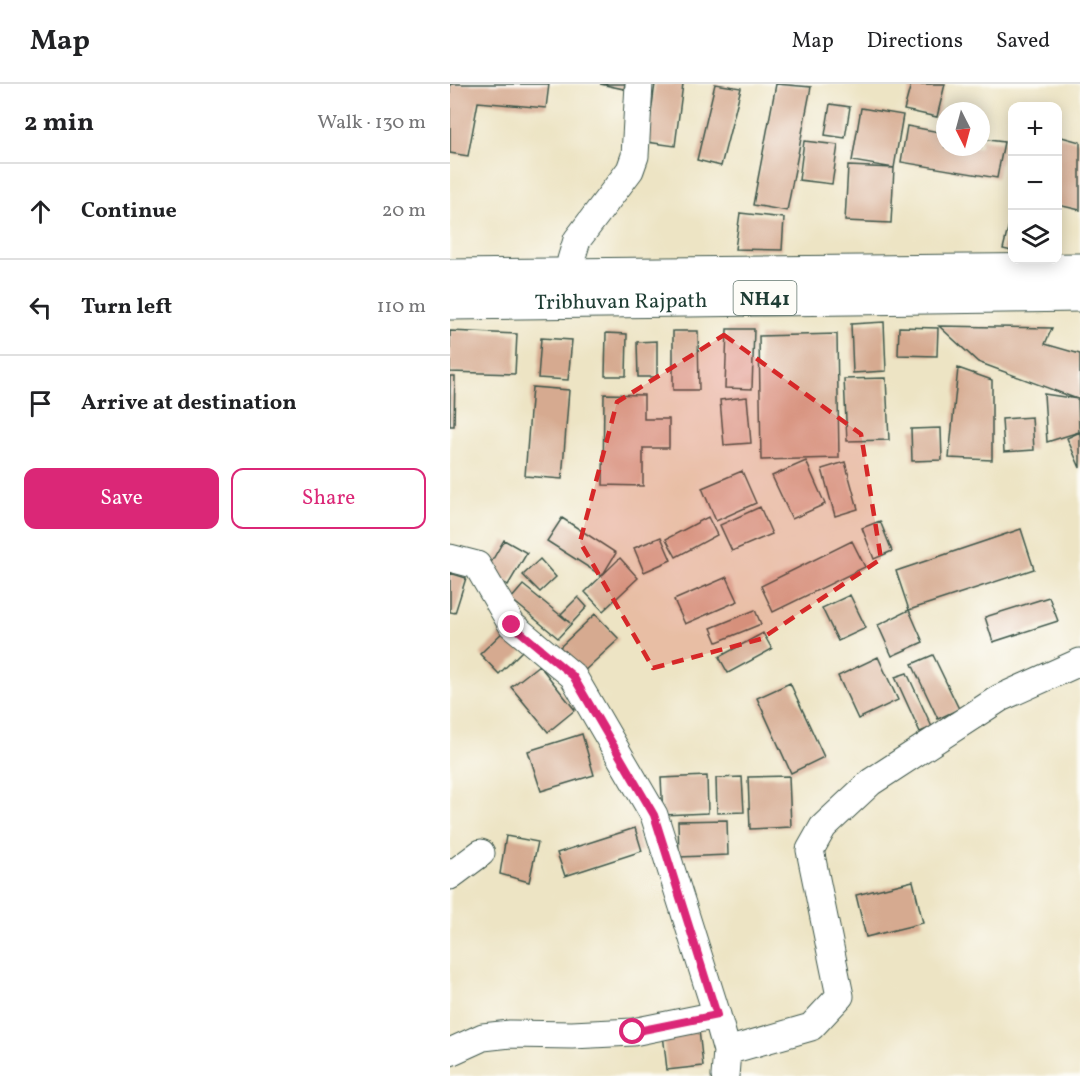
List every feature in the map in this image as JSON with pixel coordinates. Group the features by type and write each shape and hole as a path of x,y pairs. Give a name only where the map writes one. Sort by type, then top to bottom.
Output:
{"highway":[{"name":"Tribhuvan Rajpath","path":"450,303 567,288 1080,270"},
{"name":"Tribhuvan Rajpath","path":"450,276 567,288 1080,295"}],"street":[{"path":"567,288 577,240 630,170 634,156 639,84"},
{"path":"450,558 477,565 512,625 573,676 654,815 717,1015 726,1064 811,1027 840,996 810,850 823,827 871,782 1000,698 1080,662"},
{"path":"450,876 481,854"},
{"path":"450,1052 483,1037 510,1034 572,1035 633,1032 717,1015"}],"highlighted area":[{"path":"724,335 861,434 881,559 761,639 653,668 580,542 617,402"}],"building":[{"path":"450,84 549,84 546,108 478,102 468,156 450,153"},
{"path":"600,84 625,84 624,89"},
{"path":"655,84 683,84 675,146 647,142"},
{"path":"715,84 741,88 721,166 697,160"},
{"path":"776,84 811,87 787,211 753,205"},
{"path":"911,84 945,84 941,102 936,102 936,117 904,110"},
{"path":"830,104 850,107 845,138 825,135"},
{"path":"861,108 903,115 894,168 852,161"},
{"path":"907,126 936,131 936,156 990,156 990,140 1004,142 997,178 901,162"},
{"path":"1062,137 1080,142 1080,210 1062,206"},
{"path":"804,141 838,145 832,184 799,180"},
{"path":"848,166 894,168 891,223 845,221"},
{"path":"740,213 784,218 782,250 735,249"},
{"path":"1008,228 1008,250 1003,249"},
{"path":"884,322 886,371 853,373 851,324"},
{"path":"939,326 1052,328 1045,344 1080,354 1080,400 978,362"},
{"path":"899,327 938,328 937,356 898,355"},
{"path":"727,329 754,329 752,389 725,388"},
{"path":"450,331 517,334 515,374 450,372"},
{"path":"673,331 698,331 699,390 673,390"},
{"path":"606,333 627,334 626,376 605,376"},
{"path":"837,334 839,458 761,460 759,336"},
{"path":"541,338 572,340 568,380 538,378"},
{"path":"657,341 657,377 638,377 637,342"},
{"path":"958,368 992,380 992,460 949,458"},
{"path":"450,376 455,376 454,426 450,426"},
{"path":"886,378 889,440 847,441 844,379"},
{"path":"532,387 569,390 562,479 525,476"},
{"path":"604,394 644,395 644,419 669,419 669,448 643,448 643,486 603,485"},
{"path":"1044,394 1078,399 1079,432 1047,442"},
{"path":"747,397 751,443 724,445 720,400"},
{"path":"1032,417 1034,450 1004,452 1002,419"},
{"path":"941,428 942,460 912,461 911,429"},
{"path":"1080,432 1080,468 1067,438"},
{"path":"806,461 825,504 792,519 772,476"},
{"path":"845,462 858,509 835,516 822,469"},
{"path":"742,471 756,503 716,521 702,488"},
{"path":"760,507 772,534 732,551 720,525"},
{"path":"708,517 717,535 676,557 666,539"},
{"path":"562,518 616,553 602,576 547,541"},
{"path":"880,521 892,551 874,559 862,528"},
{"path":"1021,529 1034,569 909,610 896,571"},
{"path":"661,537 671,560 644,572 634,548"},
{"path":"504,540 527,553 508,585 485,573"},
{"path":"852,541 865,567 773,612 761,586"},
{"path":"620,558 638,578 603,611 585,592"},
{"path":"540,559 556,577 540,592 523,575"},
{"path":"450,573 466,578 455,613 450,612"},
{"path":"727,577 738,601 685,624 674,600"},
{"path":"523,585 570,623 561,614 578,597 587,607 558,638 511,599"},
{"path":"850,595 866,628 838,641 822,608"},
{"path":"1049,597 1058,621 993,642 985,617"},
{"path":"755,610 761,624 717,642 711,628"},
{"path":"909,610 923,642 892,656 878,625"},
{"path":"595,614 619,639 583,672 560,647"},
{"path":"506,629 525,648 499,674 480,654"},
{"path":"763,633 772,649 728,673 719,657"},
{"path":"933,655 959,709 938,719 912,664"},
{"path":"878,657 898,700 858,719 838,676"},
{"path":"539,665 575,710 548,732 511,687"},
{"path":"907,673 932,727 920,732 895,677"},
{"path":"790,683 824,757 791,773 757,698"},
{"path":"582,734 594,775 541,791 528,751"},
{"path":"707,776 708,813 663,815 661,778"},
{"path":"789,776 791,827 750,829 748,777"},
{"path":"742,777 744,812 717,813 716,778"},
{"path":"727,820 728,855 679,857 678,821"},
{"path":"635,828 642,851 565,876 557,853"},
{"path":"506,836 538,842 529,882 500,874"},
{"path":"913,881 923,923 866,937 856,895"},
{"path":"699,1030 703,1066 667,1070 663,1034"}],"route":[{"path":"512,625 573,676 654,815 717,1015 633,1032"}]}
